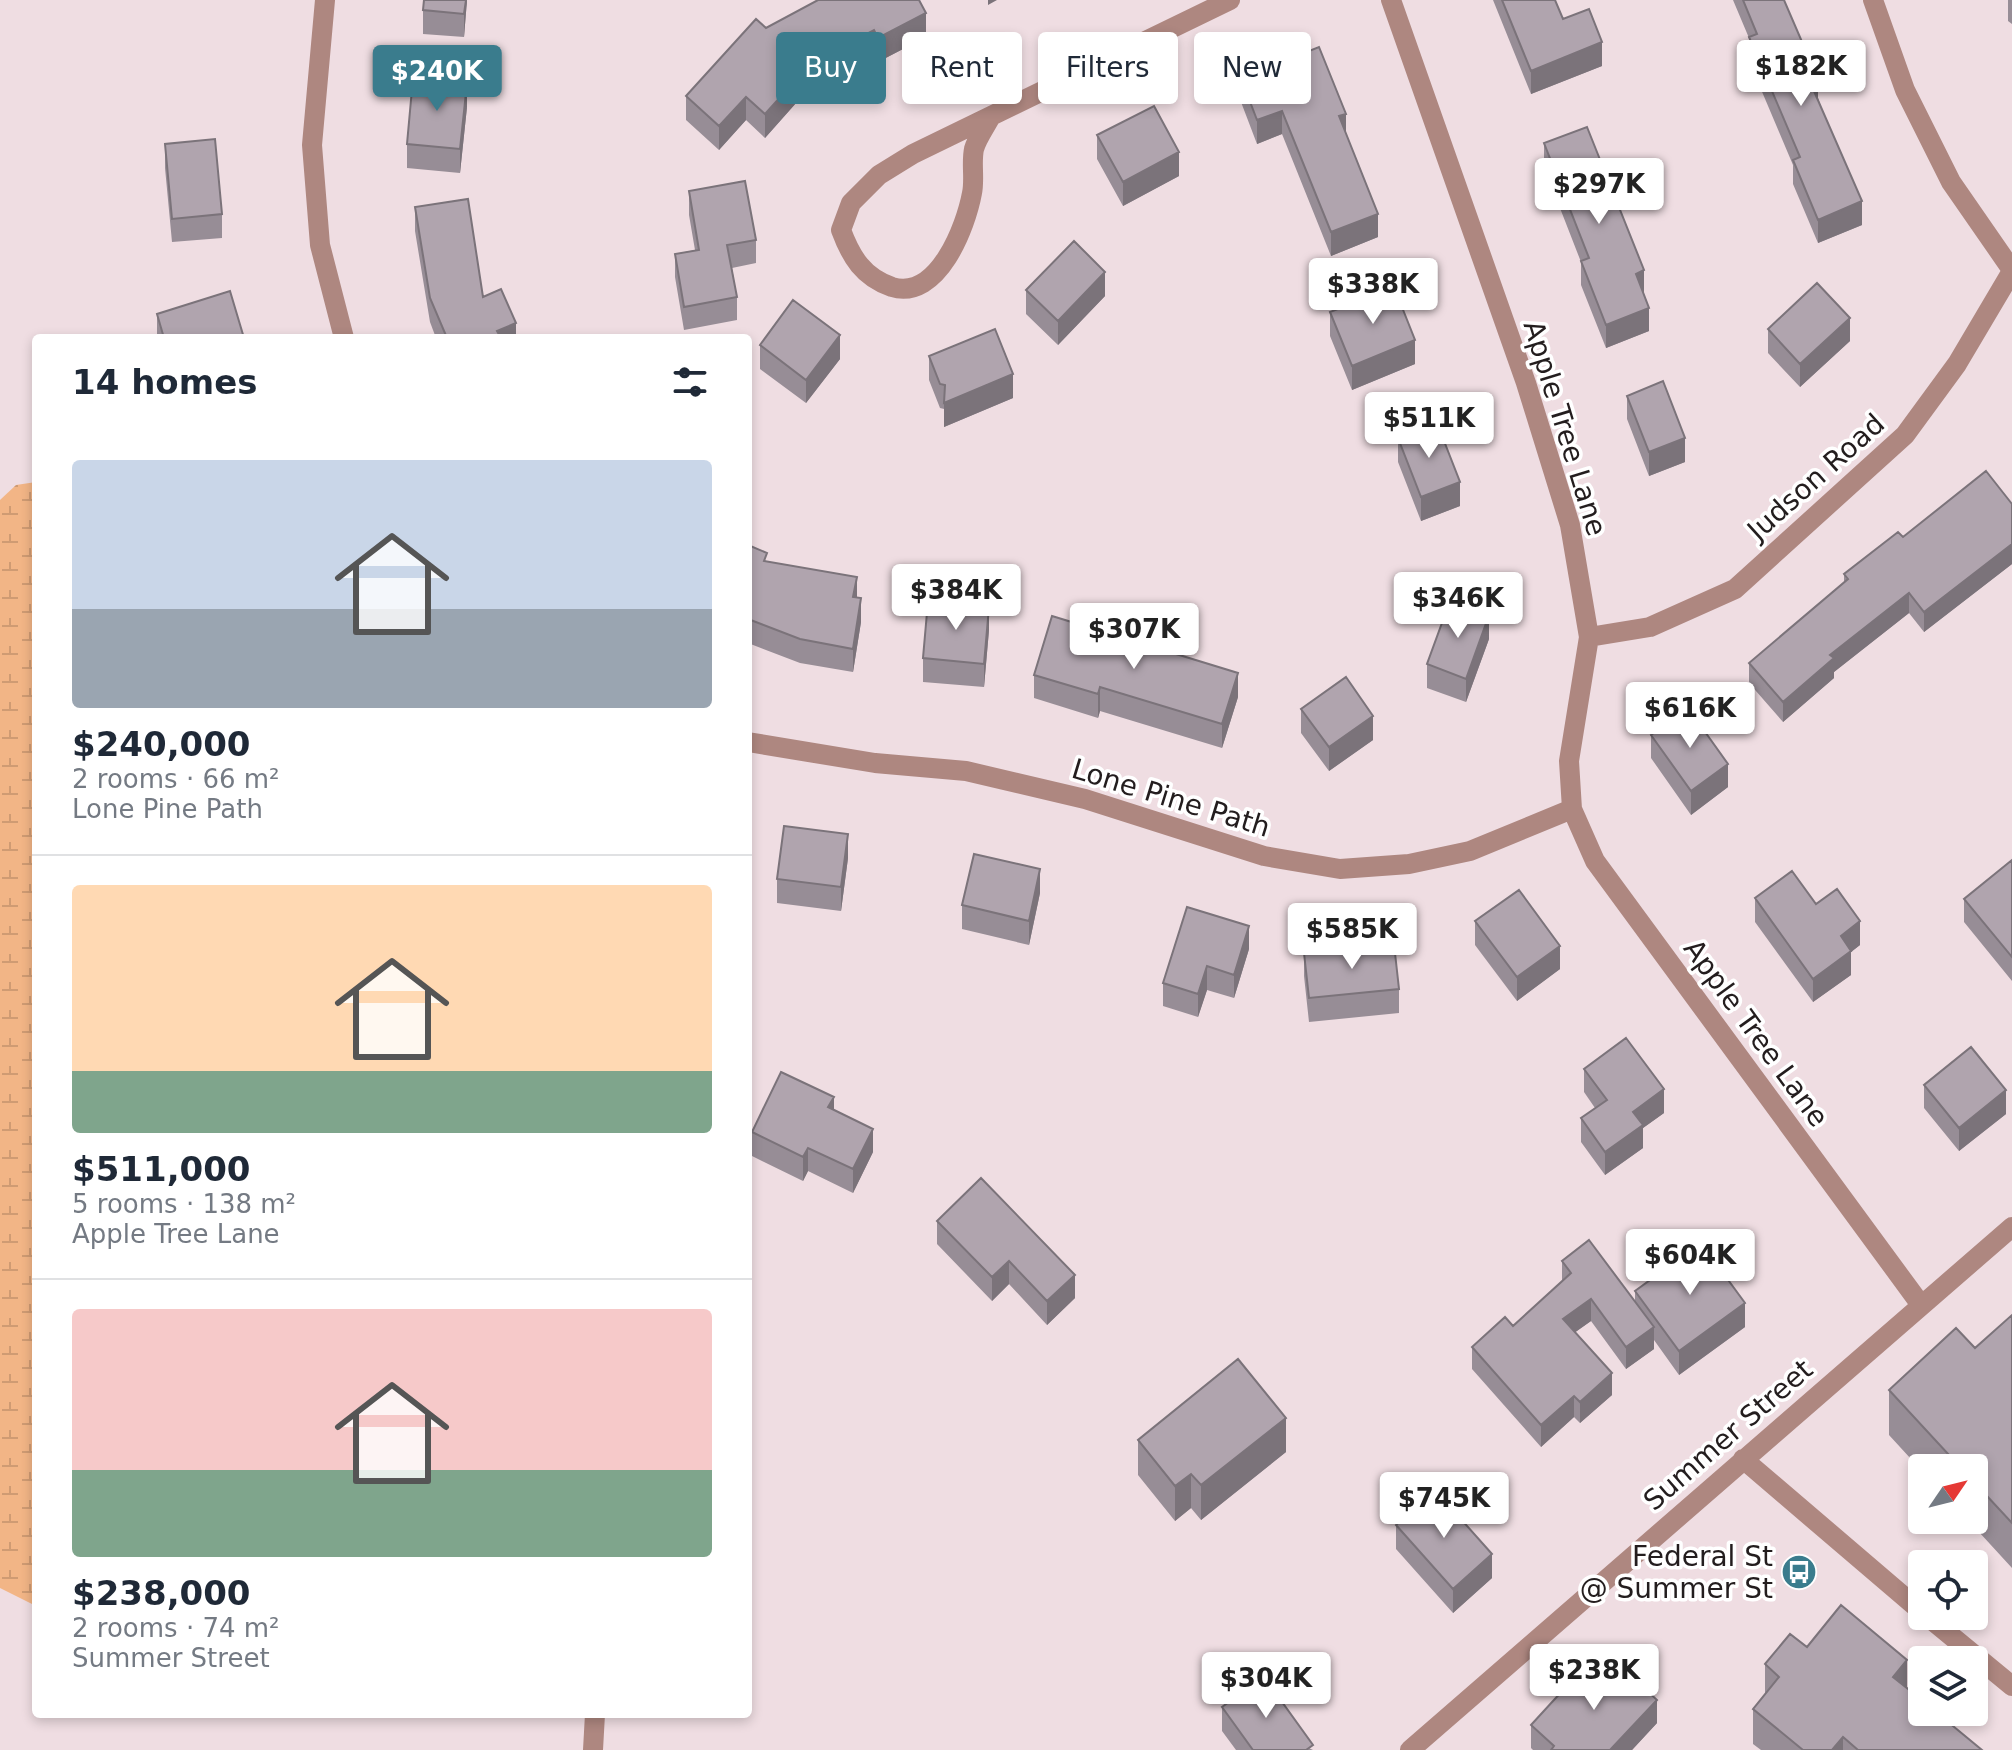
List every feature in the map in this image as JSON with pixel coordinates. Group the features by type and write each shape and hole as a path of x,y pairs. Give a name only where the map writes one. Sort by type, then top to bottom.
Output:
{"street":[{"path":"325,0 312,145 320,245 343,334"},
{"path":"991,116 974,149 973,191 960,236 951,253 933,276 911,287 897,288 874,280 851,257 841,230 851,203 879,175 991,116 1230,0"},
{"name":"Apple Tree Lane","path":"1391,0 1526,383 1570,525 1589,637 1569,761 1572,809 1595,861 1921,1305"},
{"path":"1873,0 1905,90 1951,182 2012,270"},
{"name":"Judson Road","path":"1589,637 1650,627 1735,589 1905,435 1957,364 2012,270"},
{"name":"Lone Pine Path","path":"752,743 875,763 966,771 1085,799 1264,856 1340,869 1409,864 1470,851 1572,809"},
{"name":"Summer Street","path":"1410,1750 2012,1227"},
{"path":"1743,1459 1908,1600"},
{"path":"1944,1630 2012,1686"},
{"path":"593,1750 595,1718"}],"green space":[{"path":"32,483 32,1604 0,1588 0,500 16,485"}],"building":[{"path":"424,0 466,0 464,14 423,10"},
{"path":"818,0 919,0 926,13 886,34 874,30 776,32 776,102 765,114 746,97 719,126 686,96 756,19 766,28"},
{"path":"1502,0 1555,0 1563,19 1589,9 1602,42 1531,71"},
{"path":"1743,0 1784,0 1818,79 1810,82 1862,201 1818,220 1793,160 1800,157 1749,37 1757,34"},
{"path":"1319,47 1346,114 1339,116 1378,214 1331,232 1282,111 1257,120 1251,104 1311,104 1311,50"},
{"path":"413,78 467,83 460,149 407,144"},
{"path":"1154,106 1179,152 1123,182 1097,135"},
{"path":"1587,127 1644,270 1636,274 1649,308 1606,325 1581,261 1589,258 1544,143"},
{"path":"215,139 222,214 172,219 165,144"},
{"path":"745,181 756,240 727,245 737,297 684,307 675,254 699,250 689,191"},
{"path":"468,199 483,297 501,289 516,323 497,331 499,334 445,334 430,298 415,207"},
{"path":"1074,241 1105,272 1058,321 1026,290"},
{"path":"1817,283 1850,318 1800,364 1768,329"},
{"path":"1394,287 1415,340 1352,366 1330,312"},
{"path":"230,291 243,334 163,334 157,314"},
{"path":"793,300 840,335 806,380 760,345"},
{"path":"995,329 1013,374 944,403 945,385 940,384 929,356"},
{"path":"1663,381 1685,438 1649,452 1627,396"},
{"path":"1437,423 1460,482 1421,497 1398,438"},
{"path":"1986,471 2012,504 2012,544 1924,612 1909,593 1830,655 1834,658 1783,702 1749,663 1848,579 1844,574 1898,532 1903,537"},
{"path":"752,547 767,553 764,561 857,577 853,597 861,598 853,649 800,639 752,621"},
{"path":"928,601 989,607 984,664 923,658"},
{"path":"1450,601 1489,615 1466,679 1427,664"},
{"path":"1052,616 1238,673 1222,724 1100,687 1098,694 1034,675"},
{"path":"1346,677 1373,716 1329,747 1301,709"},
{"path":"1688,708 1728,764 1691,791 1651,735"},
{"path":"784,826 848,834 841,887 777,879"},
{"path":"974,854 1040,869 1029,921 962,905"},
{"path":"2012,860 2012,957 1964,899"},
{"path":"1792,871 1816,904 1837,889 1860,921 1841,936 1851,951 1813,979 1755,898"},
{"path":"1519,890 1560,946 1517,977 1475,921"},
{"path":"1187,907 1249,926 1234,975 1207,966 1198,994 1163,983"},
{"path":"1394,944 1399,989 1309,998 1304,953"},
{"path":"1626,1038 1664,1089 1633,1112 1643,1125 1605,1152 1581,1118 1607,1100 1584,1069"},
{"path":"1971,1047 2006,1090 1959,1128 1924,1085"},
{"path":"781,1072 834,1097 828,1107 873,1129 853,1169 808,1148 803,1157 752,1132"},
{"path":"981,1178 1075,1275 1047,1301 1009,1261 992,1277 937,1221"},
{"path":"1589,1240 1654,1327 1626,1347 1591,1299 1563,1319 1612,1373 1580,1402 1574,1396 1541,1425 1472,1347 1505,1317 1513,1326 1571,1273 1562,1261"},
{"path":"1701,1243 1745,1303 1679,1351 1635,1291"},
{"path":"2012,1315 2012,1523 1988,1497 1988,1454 1948,1454 1889,1390 1956,1328 1975,1348"},
{"path":"1238,1359 1286,1418 1201,1485 1191,1474 1175,1486 1138,1440"},
{"path":"1435,1490 1492,1554 1453,1589 1396,1525"},
{"path":"1841,1605 1907,1660 1893,1677 1908,1689 1908,1726 1953,1726 1982,1750 1858,1750 1843,1737 1832,1750 1803,1750 1753,1709 1779,1677 1765,1664 1790,1634 1807,1647"},
{"path":"1587,1664 1611,1685 1625,1670 1657,1700 1610,1750 1551,1750 1554,1746 1531,1725"},
{"path":"1264,1677 1313,1745 1306,1750 1253,1750 1222,1707"}],"place":[{"name":"Federal St @ Summer St","path":"1799,1572"}]}
